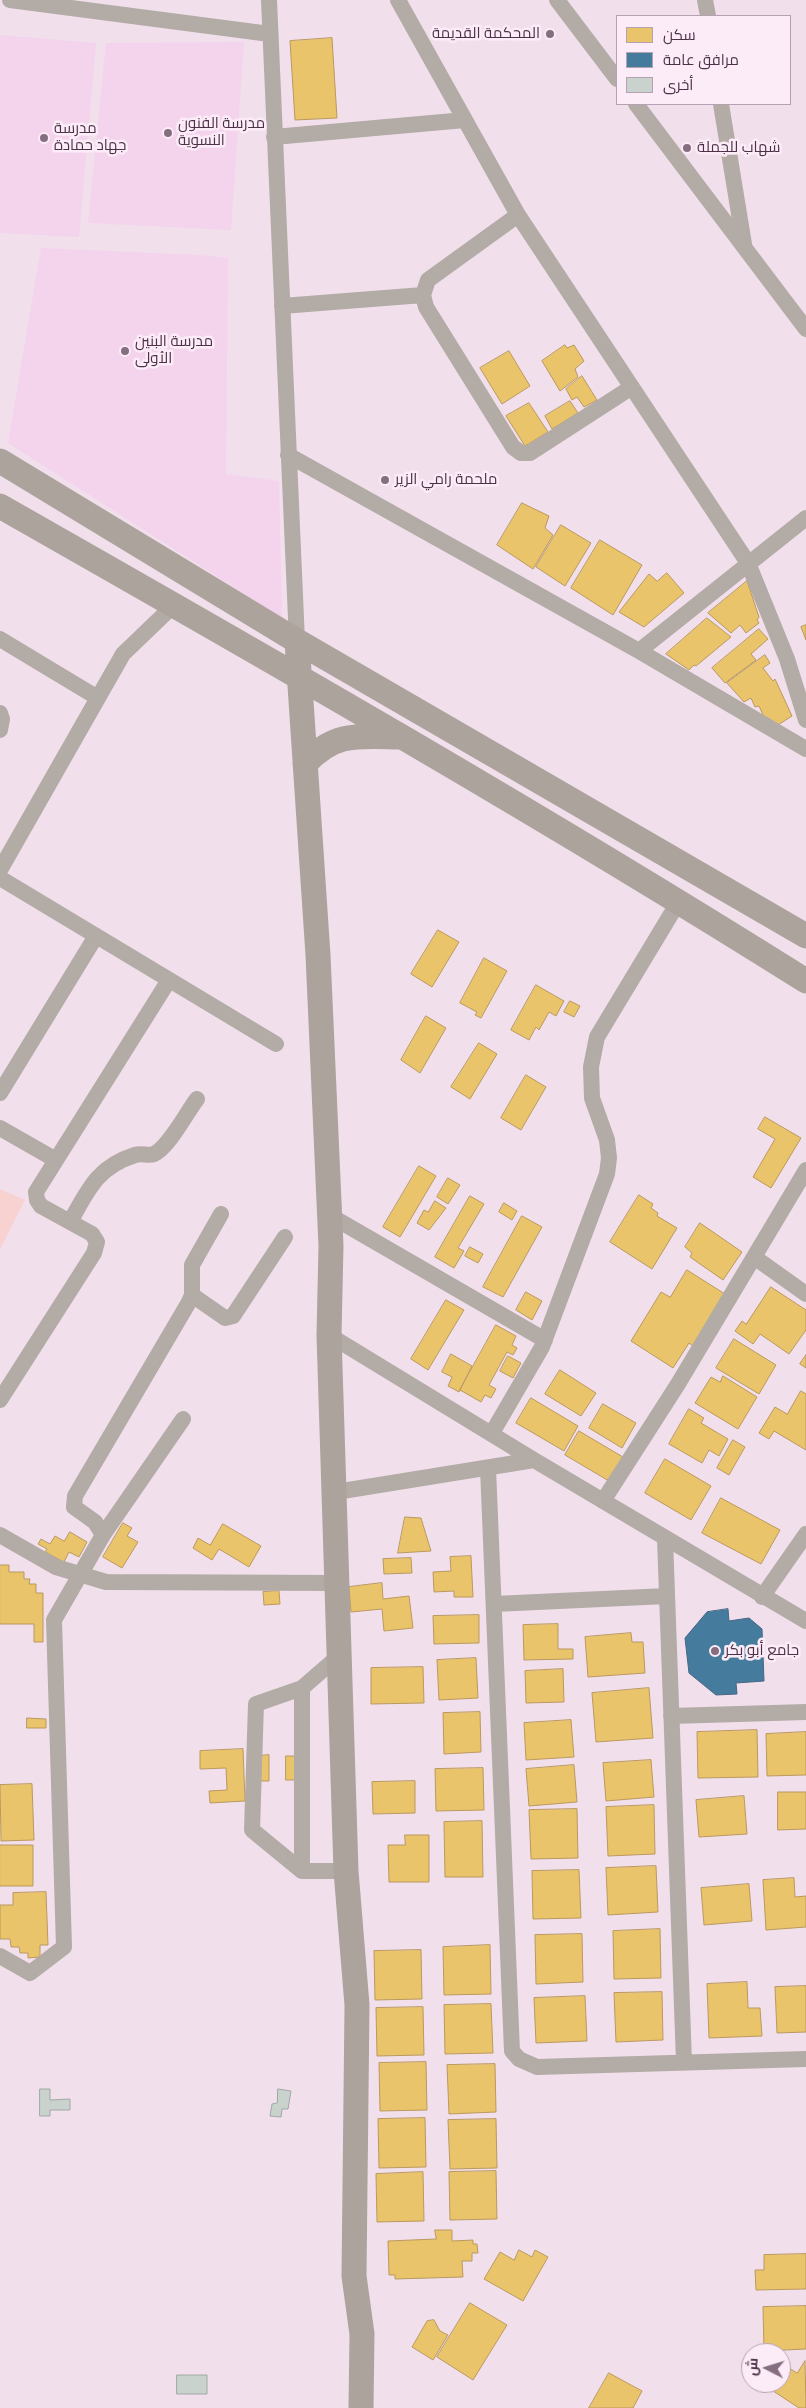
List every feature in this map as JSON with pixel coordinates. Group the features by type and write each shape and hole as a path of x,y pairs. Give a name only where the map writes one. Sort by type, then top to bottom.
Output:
{"main road":[{"path":"0,461 297,641 806,936"},
{"path":"0,506 174,604 679,901 806,981"},
{"path":"297,641 318,955 330,1215 329,1335 336,1492 346,1870 357,2006 354,2276 362,2334 361,2408"},
{"path":"304,764 327,744 344,738 400,737"}],"street":[{"path":"10,0 270,34"},
{"path":"269,0 297,641"},
{"path":"398,0 518,215 748,563 787,659 806,720"},
{"path":"557,0 616,78"},
{"path":"705,0 708,15"},
{"path":"637,105 806,329"},
{"path":"722,105 744,246"},
{"path":"274,137 465,120"},
{"path":"518,215 428,280 423,295 426,307 513,447 521,453 530,453 632,387"},
{"path":"282,306 423,295"},
{"path":"288,455 638,651 806,749"},
{"path":"638,651 806,518"},
{"path":"0,870 123,654 174,604"},
{"path":"0,639 98,698"},
{"path":"0,713 2,719 0,730"},
{"path":"0,878 276,1044"},
{"path":"492,1433 545,1340 607,1174 609,1158 607,1140 592,1098 591,1067 597,1037 679,901"},
{"path":"0,1093 96,936"},
{"path":"0,1400 94,1253 97,1242 92,1234 41,1206 37,1200 36,1192 169,980"},
{"path":"70,1222 92,1182 103,1171 113,1164 137,1154 154,1154 164,1146 197,1098"},
{"path":"0,1128 56,1160"},
{"path":"603,1501 678,1384 806,1170"},
{"path":"103,1535 95,1522 74,1507 75,1496 192,1295 192,1265 221,1214"},
{"path":"330,1215 545,1340"},
{"path":"192,1295 225,1318 233,1316 285,1237"},
{"path":"754,1257 806,1294"},
{"path":"329,1335 665,1539 806,1621"},
{"path":"0,1956 30,1973 64,1947 54,1620 103,1535 183,1419"},
{"path":"336,1492 534,1460"},
{"path":"488,1468 512,2051 519,2059 537,2067 806,2059"},
{"path":"762,1597 806,1534"},
{"path":"0,1535 56,1567 106,1582 338,1583"},
{"path":"665,1539 684,2062"},
{"path":"494,1604 667,1596"},
{"path":"340,1655 302,1688 256,1704 252,1830 302,1871 346,1870"},
{"path":"302,1688 302,1871"},
{"path":"671,1716 806,1712"}],"shaded area":[{"name":"مدرسة جهاد حمادة","path":"0,35 96,43 79,237 0,233"},
{"name":"مدرسة الفنون النسوية","path":"244,42 231,230 88,223 106,43"},
{"name":"مدرسة البنين الأولى","path":"41,248 200,255 228,258 226,474 279,481 282,618 8,443"},
{"path":"0,1189 25,1200 0,1250"}],"building: سكن":[{"path":"332,38 337,118 295,120 290,41"},
{"path":"565,345 567,348 574,345 584,361 575,369 578,377 560,391 542,361"},
{"path":"509,351 530,386 502,404 480,368"},
{"path":"582,376 597,400 584,407 577,397 572,400 566,389"},
{"path":"570,401 578,413 552,429 545,416"},
{"path":"529,403 548,432 525,446 506,416"},
{"path":"522,503 549,516 545,528 553,535 533,569 497,545"},
{"path":"561,525 591,543 565,586 536,567"},
{"path":"600,540 642,565 613,615 571,588"},
{"path":"667,573 684,593 644,627 619,612 649,574 657,581"},
{"path":"747,581 759,617 757,620 759,623 746,633 740,625 731,633 708,613"},
{"path":"707,618 731,637 689,670 666,654"},
{"path":"806,625 806,640 801,627"},
{"path":"759,629 768,639 751,654 756,660 725,683 712,668"},
{"path":"765,655 770,663 763,668 773,681 775,679 792,716 778,725 764,717 759,706 755,707 751,698 744,702 727,683"},
{"path":"438,930 459,942 432,987 411,974"},
{"path":"484,958 507,971 481,1018 475,1015 477,1012 460,1003"},
{"path":"536,985 564,1001 556,1016 549,1012 539,1030 536,1027 529,1040 511,1030"},
{"path":"570,1001 580,1006 574,1017 564,1012"},
{"path":"426,1016 446,1028 420,1073 401,1060"},
{"path":"479,1043 497,1054 470,1099 451,1087"},
{"path":"526,1075 546,1087 521,1130 501,1118"},
{"path":"765,1117 801,1138 771,1188 753,1177 775,1139 758,1129"},
{"path":"419,1166 436,1176 400,1237 383,1227"},
{"path":"448,1178 460,1185 448,1204 437,1197"},
{"path":"639,1195 653,1204 651,1208 658,1213 657,1216 677,1228 652,1269 610,1242"},
{"path":"470,1196 484,1204 458,1248 464,1251 454,1268 435,1257"},
{"path":"435,1201 446,1208 429,1230 417,1223 424,1210 428,1212"},
{"path":"504,1203 517,1211 512,1220 499,1212"},
{"path":"522,1216 542,1227 503,1297 483,1287"},
{"path":"700,1223 742,1252 723,1280 690,1257 692,1253 685,1247"},
{"path":"470,1247 483,1254 478,1263 465,1256"},
{"path":"687,1270 725,1294 693,1346 689,1343 673,1368 631,1341 661,1292 670,1297"},
{"path":"771,1287 806,1310 806,1330 789,1354 760,1334 753,1344 735,1331 742,1321 746,1324"},
{"path":"526,1292 542,1301 532,1320 516,1310"},
{"path":"446,1300 464,1310 428,1370 411,1359"},
{"path":"496,1325 516,1336 512,1345 517,1348 513,1355 507,1352 489,1385 496,1389 491,1398 485,1395 481,1402 460,1390"},
{"path":"734,1339 776,1365 759,1394 716,1368"},
{"path":"451,1354 472,1366 459,1392 448,1386 452,1377 442,1372"},
{"path":"806,1355 806,1368 800,1364"},
{"path":"508,1356 521,1363 513,1378 500,1371"},
{"path":"560,1370 596,1393 581,1416 545,1394"},
{"path":"723,1376 757,1397 738,1429 695,1403 711,1377 720,1382"},
{"path":"801,1391 806,1394 806,1450 774,1431 769,1439 759,1433 775,1407 787,1414"},
{"path":"531,1398 578,1426 564,1451 516,1423"},
{"path":"603,1404 636,1423 622,1448 589,1428"},
{"path":"689,1409 704,1418 701,1423 728,1439 719,1456 709,1450 702,1463 669,1444"},
{"path":"579,1431 623,1457 609,1481 565,1455"},
{"path":"733,1440 745,1447 729,1475 717,1468"},
{"path":"665,1459 711,1486 691,1520 645,1493"},
{"path":"721,1498 780,1530 761,1564 702,1533"},
{"path":"405,1517 421,1518 431,1551 398,1553"},
{"path":"123,1523 132,1528 127,1536 138,1542 122,1568 103,1557"},
{"path":"223,1524 261,1546 249,1567 219,1549 212,1560 193,1548 198,1538 210,1545"},
{"path":"70,1532 87,1542 79,1557 69,1552 64,1562 45,1552 47,1549 38,1544 41,1539 50,1544 55,1536 64,1541"},
{"path":"471,1556 473,1597 454,1597 454,1591 434,1592 433,1572 451,1571 450,1557"},
{"path":"411,1558 412,1573 384,1574 383,1559"},
{"path":"0,1565 9,1565 9,1572 24,1572 24,1579 30,1579 29,1584 36,1584 36,1593 43,1593 43,1642 34,1642 34,1624 0,1624"},
{"path":"382,1583 383,1599 409,1596 413,1628 384,1631 382,1609 351,1612 349,1587"},
{"path":"279,1591 280,1604 264,1605 263,1592"},
{"path":"479,1615 479,1643 434,1644 433,1616"},
{"path":"558,1624 558,1649 573,1649 573,1659 524,1660 523,1625"},
{"path":"631,1633 632,1642 643,1642 645,1673 588,1677 585,1637"},
{"path":"476,1658 478,1698 439,1700 437,1660"},
{"path":"423,1667 424,1703 371,1704 371,1668"},
{"path":"563,1669 564,1702 526,1703 525,1671"},
{"path":"649,1688 653,1738 596,1742 592,1693"},
{"path":"480,1712 481,1752 444,1754 443,1713"},
{"path":"27,1718 46,1719 46,1728 27,1728"},
{"path":"571,1720 574,1757 526,1760 524,1723"},
{"path":"757,1730 758,1777 698,1778 697,1732"},
{"path":"806,1732 806,1775 767,1776 766,1734"},
{"path":"243,1749 245,1801 210,1803 209,1791 227,1790 226,1768 200,1769 200,1751"},
{"path":"269,1755 269,1781 258,1781 258,1756"},
{"path":"286,1756 296,1756 296,1780 286,1780"},
{"path":"651,1760 654,1797 606,1801 603,1763"},
{"path":"574,1765 577,1802 529,1806 526,1769"},
{"path":"483,1768 484,1810 436,1811 435,1769"},
{"path":"415,1781 415,1813 373,1814 372,1782"},
{"path":"32,1784 34,1840 1,1841 0,1785"},
{"path":"778,1792 806,1792 806,1829 778,1830"},
{"path":"744,1796 747,1834 699,1837 696,1800"},
{"path":"654,1805 655,1854 608,1856 606,1807"},
{"path":"577,1809 578,1858 531,1859 529,1810"},
{"path":"482,1821 483,1877 445,1877 444,1822"},
{"path":"405,1835 429,1835 429,1882 389,1882 388,1845 405,1845"},
{"path":"0,1845 33,1845 33,1886 0,1886"},
{"path":"656,1866 658,1912 608,1915 606,1868"},
{"path":"579,1870 581,1918 533,1919 532,1871"},
{"path":"794,1878 795,1897 806,1896 806,1927 766,1930 763,1880"},
{"path":"749,1884 752,1921 704,1925 701,1888"},
{"path":"46,1892 48,1945 40,1945 40,1957 28,1958 28,1953 20,1953 19,1947 11,1947 10,1939 0,1939 0,1905 13,1905 13,1893"},
{"path":"660,1929 661,1978 614,1979 613,1931"},
{"path":"582,1934 583,1982 536,1984 535,1935"},
{"path":"490,1945 491,1994 444,1995 443,1947"},
{"path":"421,1950 422,1999 375,2000 374,1951"},
{"path":"747,1982 748,2008 760,2008 762,2036 709,2038 707,1984"},
{"path":"806,1986 806,2032 777,2033 775,1987"},
{"path":"662,1992 663,2040 616,2042 614,1993"},
{"path":"585,1996 587,2041 536,2043 534,1998"},
{"path":"491,2004 493,2053 445,2054 444,2005"},
{"path":"423,2007 424,2055 377,2056 376,2008"},
{"path":"426,2062 427,2110 380,2111 379,2063"},
{"path":"495,2064 496,2112 449,2114 447,2065"},
{"path":"425,2118 426,2167 379,2168 378,2119"},
{"path":"496,2119 497,2168 450,2169 448,2120"},
{"path":"496,2171 497,2219 450,2220 449,2172"},
{"path":"423,2172 424,2221 377,2222 376,2174"},
{"path":"435,2230 452,2230 452,2241 473,2240 473,2244 477,2244 478,2253 472,2253 472,2261 462,2261 463,2277 395,2279 395,2275 389,2275 388,2241 436,2239"},
{"path":"519,2250 532,2257 535,2250 548,2257 523,2301 484,2279 500,2252 514,2260"},
{"path":"806,2254 806,2289 756,2290 755,2270 764,2270 764,2255"},
{"path":"470,2303 507,2325 473,2380 437,2357"},
{"path":"806,2306 806,2349 791,2350 791,2343 764,2343 763,2307"},
{"path":"434,2320 440,2331 448,2335 433,2360 412,2347 427,2321"},
{"path":"805,2361 806,2408 799,2408 776,2393 791,2393 791,2369 797,2373"},
{"path":"609,2373 642,2391 633,2408 589,2408"}],"building: مرافق عامة":[{"path":"728,1609 729,1621 749,1618 762,1629 764,1681 736,1683 737,1694 716,1695 689,1673 685,1638 707,1612"}],"building: أخرى":[{"path":"40,2089 50,2089 50,2100 70,2099 70,2110 50,2110 50,2116 40,2116"},
{"path":"278,2089 291,2091 288,2109 282,2109 281,2117 270,2116 272,2104 277,2103"},
{"path":"177,2375 207,2375 207,2394 177,2394"}],"place":[{"name":"المحكمة القديمة","path":"550,34"},
{"name":"مدرسة الفنون النسوية","path":"168,133"},
{"name":"مدرسة جهاد حمادة","path":"44,138"},
{"name":"شهاب للجملة","path":"687,148"},
{"name":"مدرسة البنين الأولى","path":"125,351"},
{"name":"ملحمة رامي الزير","path":"385,480"},
{"name":"جامع أبو بكر","path":"715,1651"}]}
